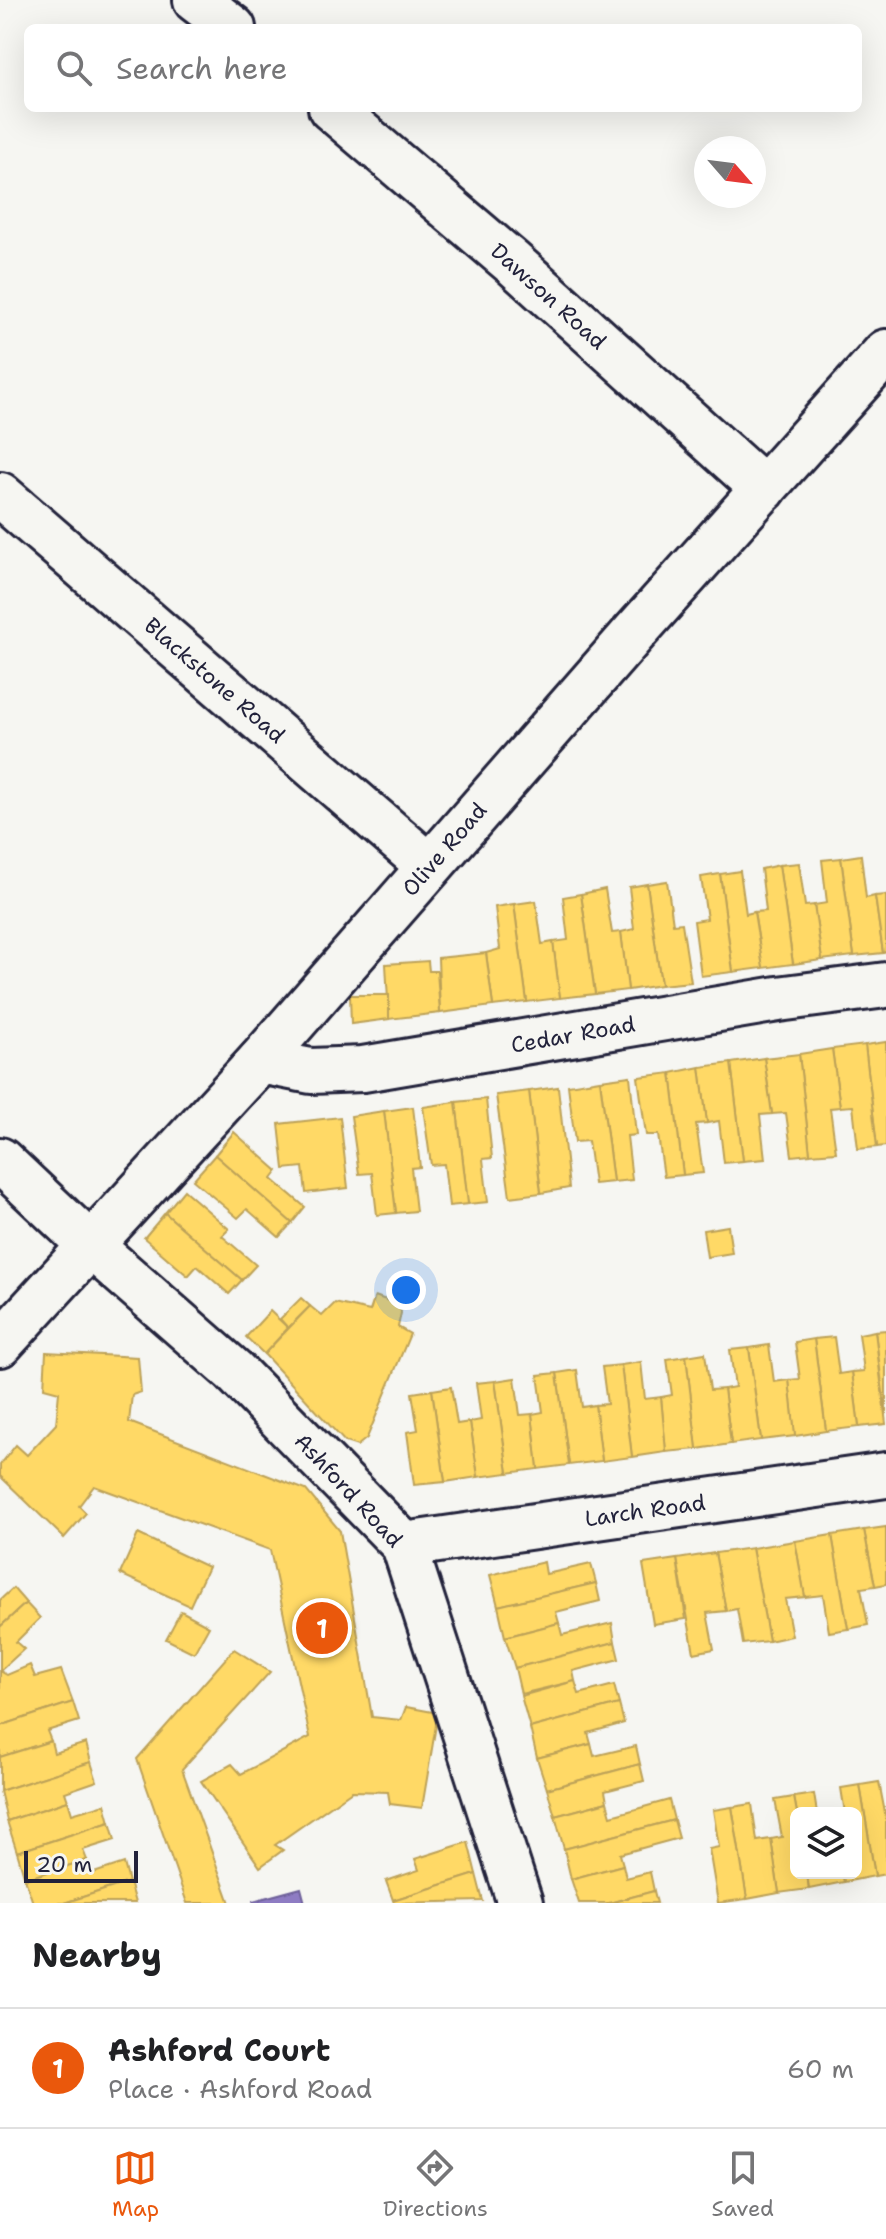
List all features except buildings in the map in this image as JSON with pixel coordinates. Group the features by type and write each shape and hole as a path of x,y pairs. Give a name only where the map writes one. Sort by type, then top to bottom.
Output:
{"street":[{"path":"196,0 228,24"},
{"name":"Dawson Road","path":"336,112 513,263 764,489"},
{"name":"Olive Road","path":"0,1344 260,1061 886,352"},
{"name":"Blackstone Road","path":"0,495 429,866"},
{"name":"Cedar Road","path":"260,1061 311,1071 363,1069 778,999 886,985"},
{"name":"Ashford Road","path":"0,1160 90,1245 234,1371 404,1545 520,1903"},
{"name":"Larch Road","path":"404,1545 886,1475"}],"place":[{"name":"Ashford Court","path":"322,1628"}]}
